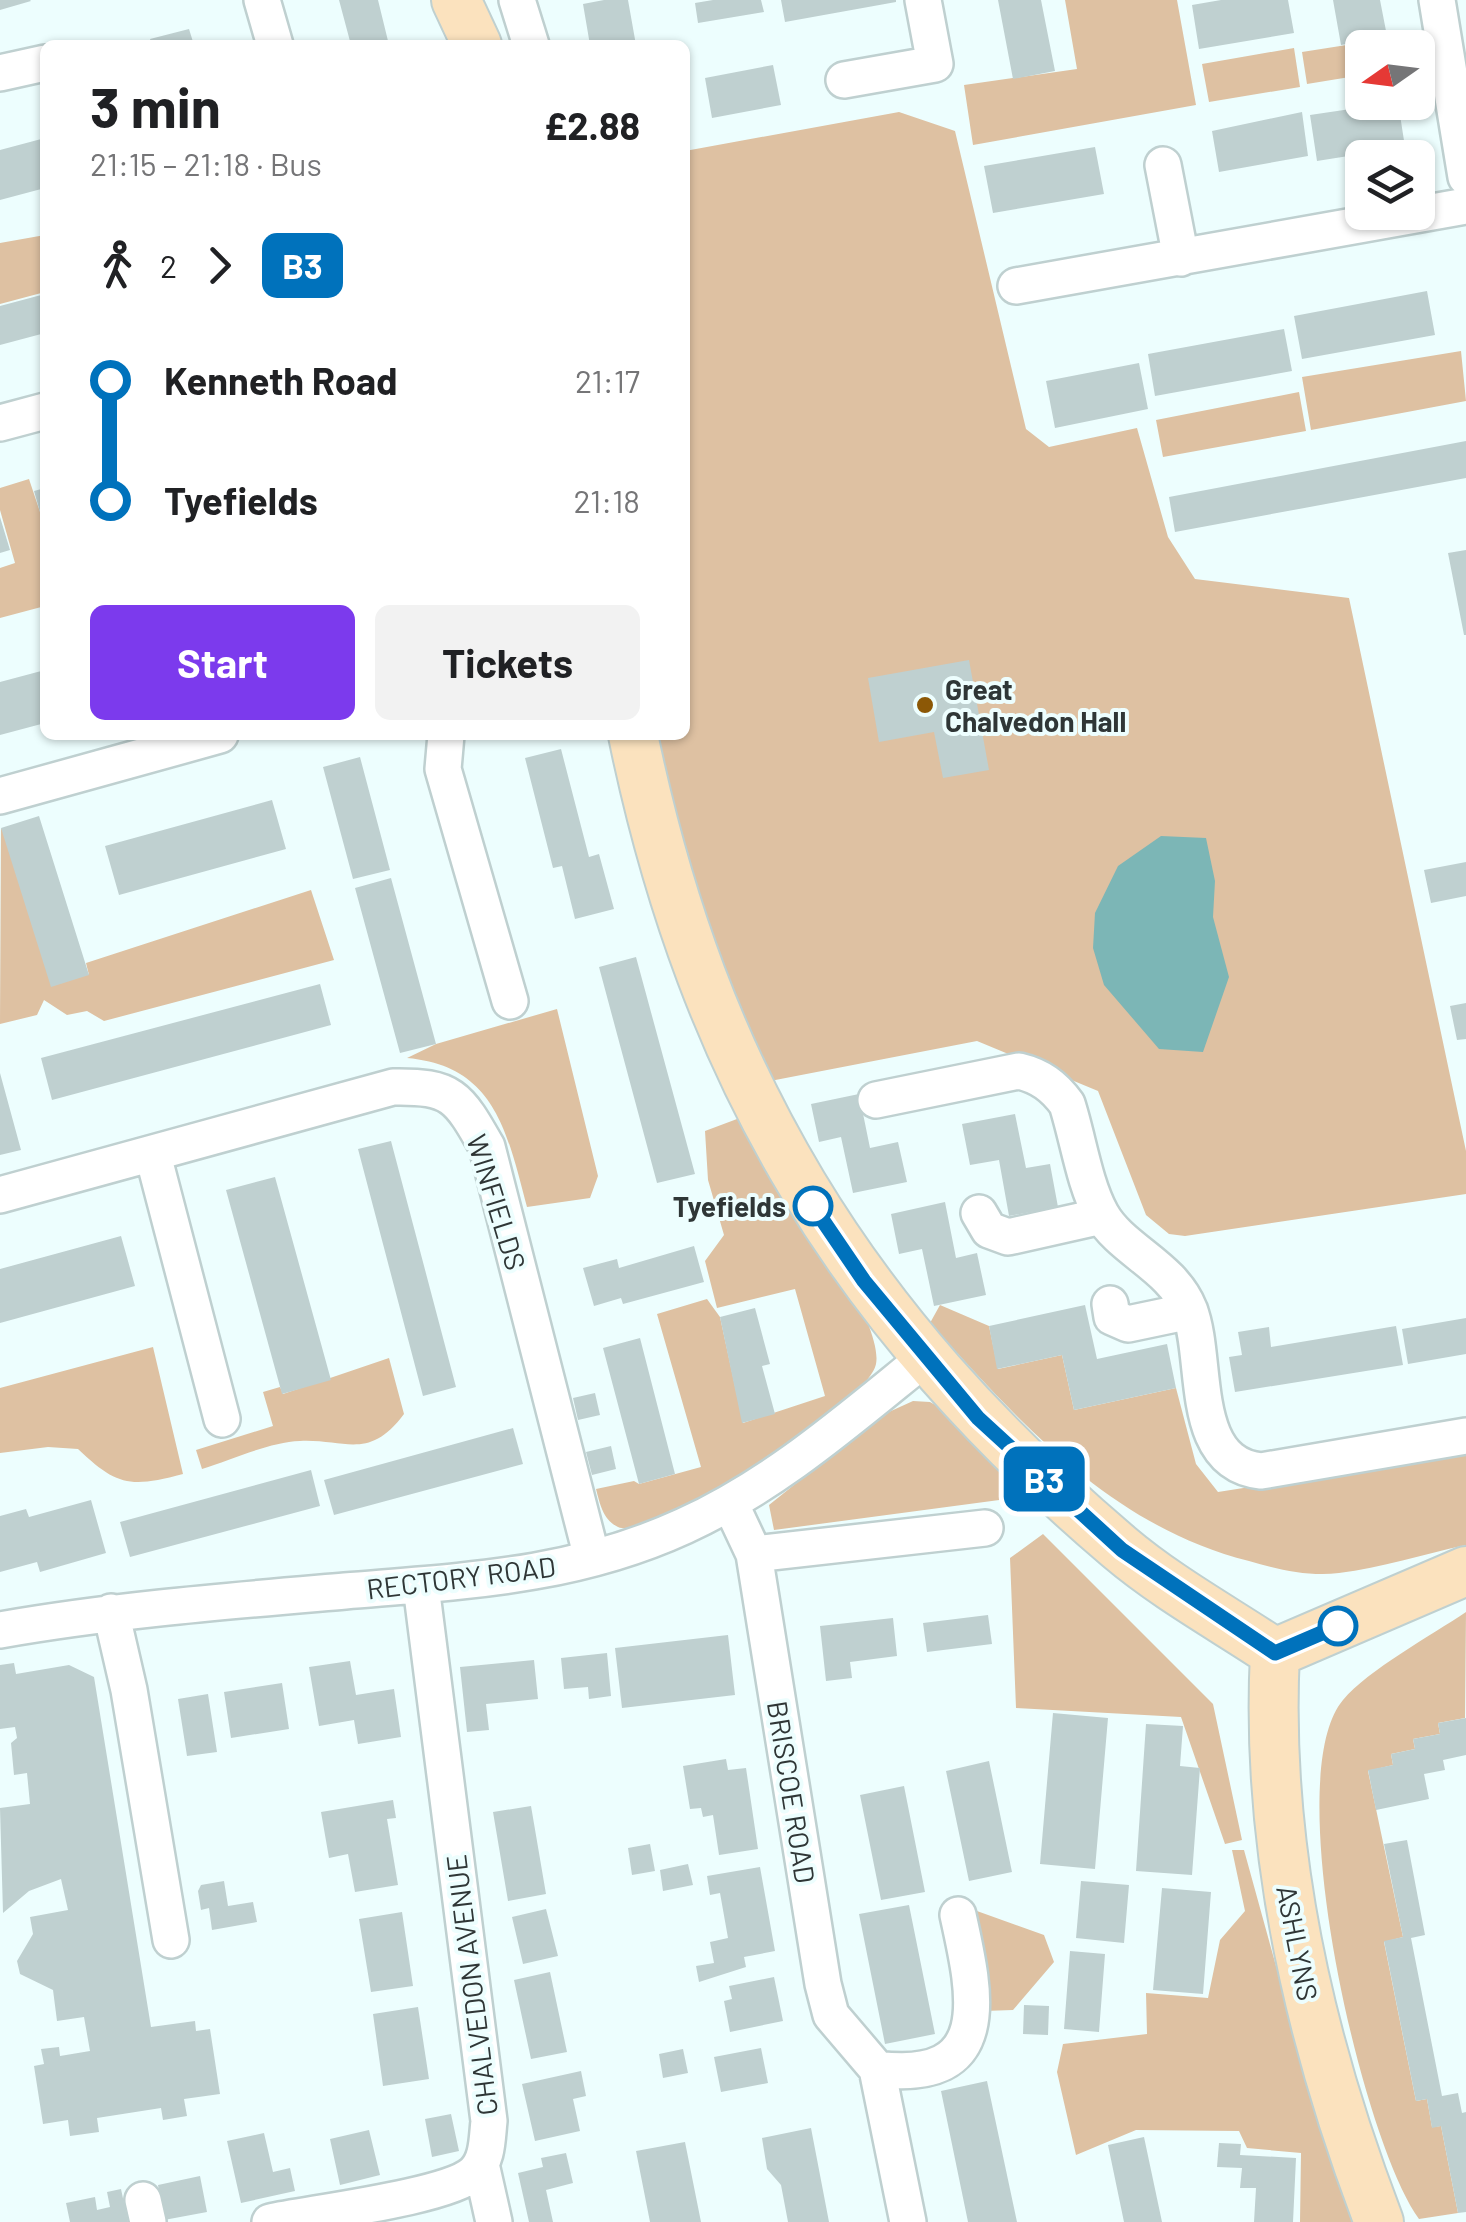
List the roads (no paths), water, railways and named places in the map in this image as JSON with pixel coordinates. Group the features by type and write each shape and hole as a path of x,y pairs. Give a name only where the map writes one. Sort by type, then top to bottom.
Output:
{"street":[{"path":"262,0 274,40"},
{"path":"456,0 476,40"},
{"path":"517,0 529,40"},
{"path":"844,80 935,64 923,0"},
{"path":"1437,0 1466,177"},
{"path":"0,74 40,64"},
{"path":"1163,164 1182,258"},
{"path":"1016,286 1466,206"},
{"path":"0,423 40,412"},
{"path":"0,796 202,740"},
{"path":"445,740 442,770 510,1002"},
{"path":"633,740 652,827 688,948 738,1066 817,1212 864,1281 978,1418 1122,1550 1275,1653 1466,1570"},
{"path":"876,1100 1019,1070 1034,1074 1058,1091 1068,1104 1102,1216 1176,1284 1190,1310 1212,1432 1226,1457 1242,1469 1261,1470 1466,1436"},
{"name":"WINFIELDS","path":"0,1195 392,1086 434,1086 465,1107 487,1147 592,1558"},
{"path":"154,1155 222,1420"},
{"path":"979,1212 989,1230 1008,1238 1102,1216"},
{"path":"1110,1304 1112,1317 1128,1324 1190,1310"},
{"name":"RECTORY ROAD","path":"0,1630 111,1612 537,1574 592,1558 652,1540 730,1503 803,1458 925,1358"},
{"name":"BRISCOE ROAD","path":"730,1503 754,1554 823,1984 831,2015 877,2069 908,2222"},
{"path":"754,1554 985,1528"},
{"name":"CHALVEDON AVENUE","path":"421,1586 489,2121 481,2164"},
{"path":"111,1612 130,1690 171,1940"},
{"name":"ASHLYNS","path":"1275,1653 1272,1714 1283,1863 1312,2013 1379,2222"},
{"path":"877,2069 913,2074 946,2062 966,2038 975,1990 958,1916"},
{"path":"270,2222 320,2217 441,2188 474,2174 481,2164"},
{"path":"481,2164 494,2222"}],"water":[{"path":"1161,836 1206,838 1215,881 1213,917 1229,977 1203,1052 1159,1049 1104,985 1093,948 1095,913 1118,866"}],"place":[{"name":"Great Chalvedon Hall","path":"925,705"},
{"name":"Tyefields","path":"813,1206"}]}
